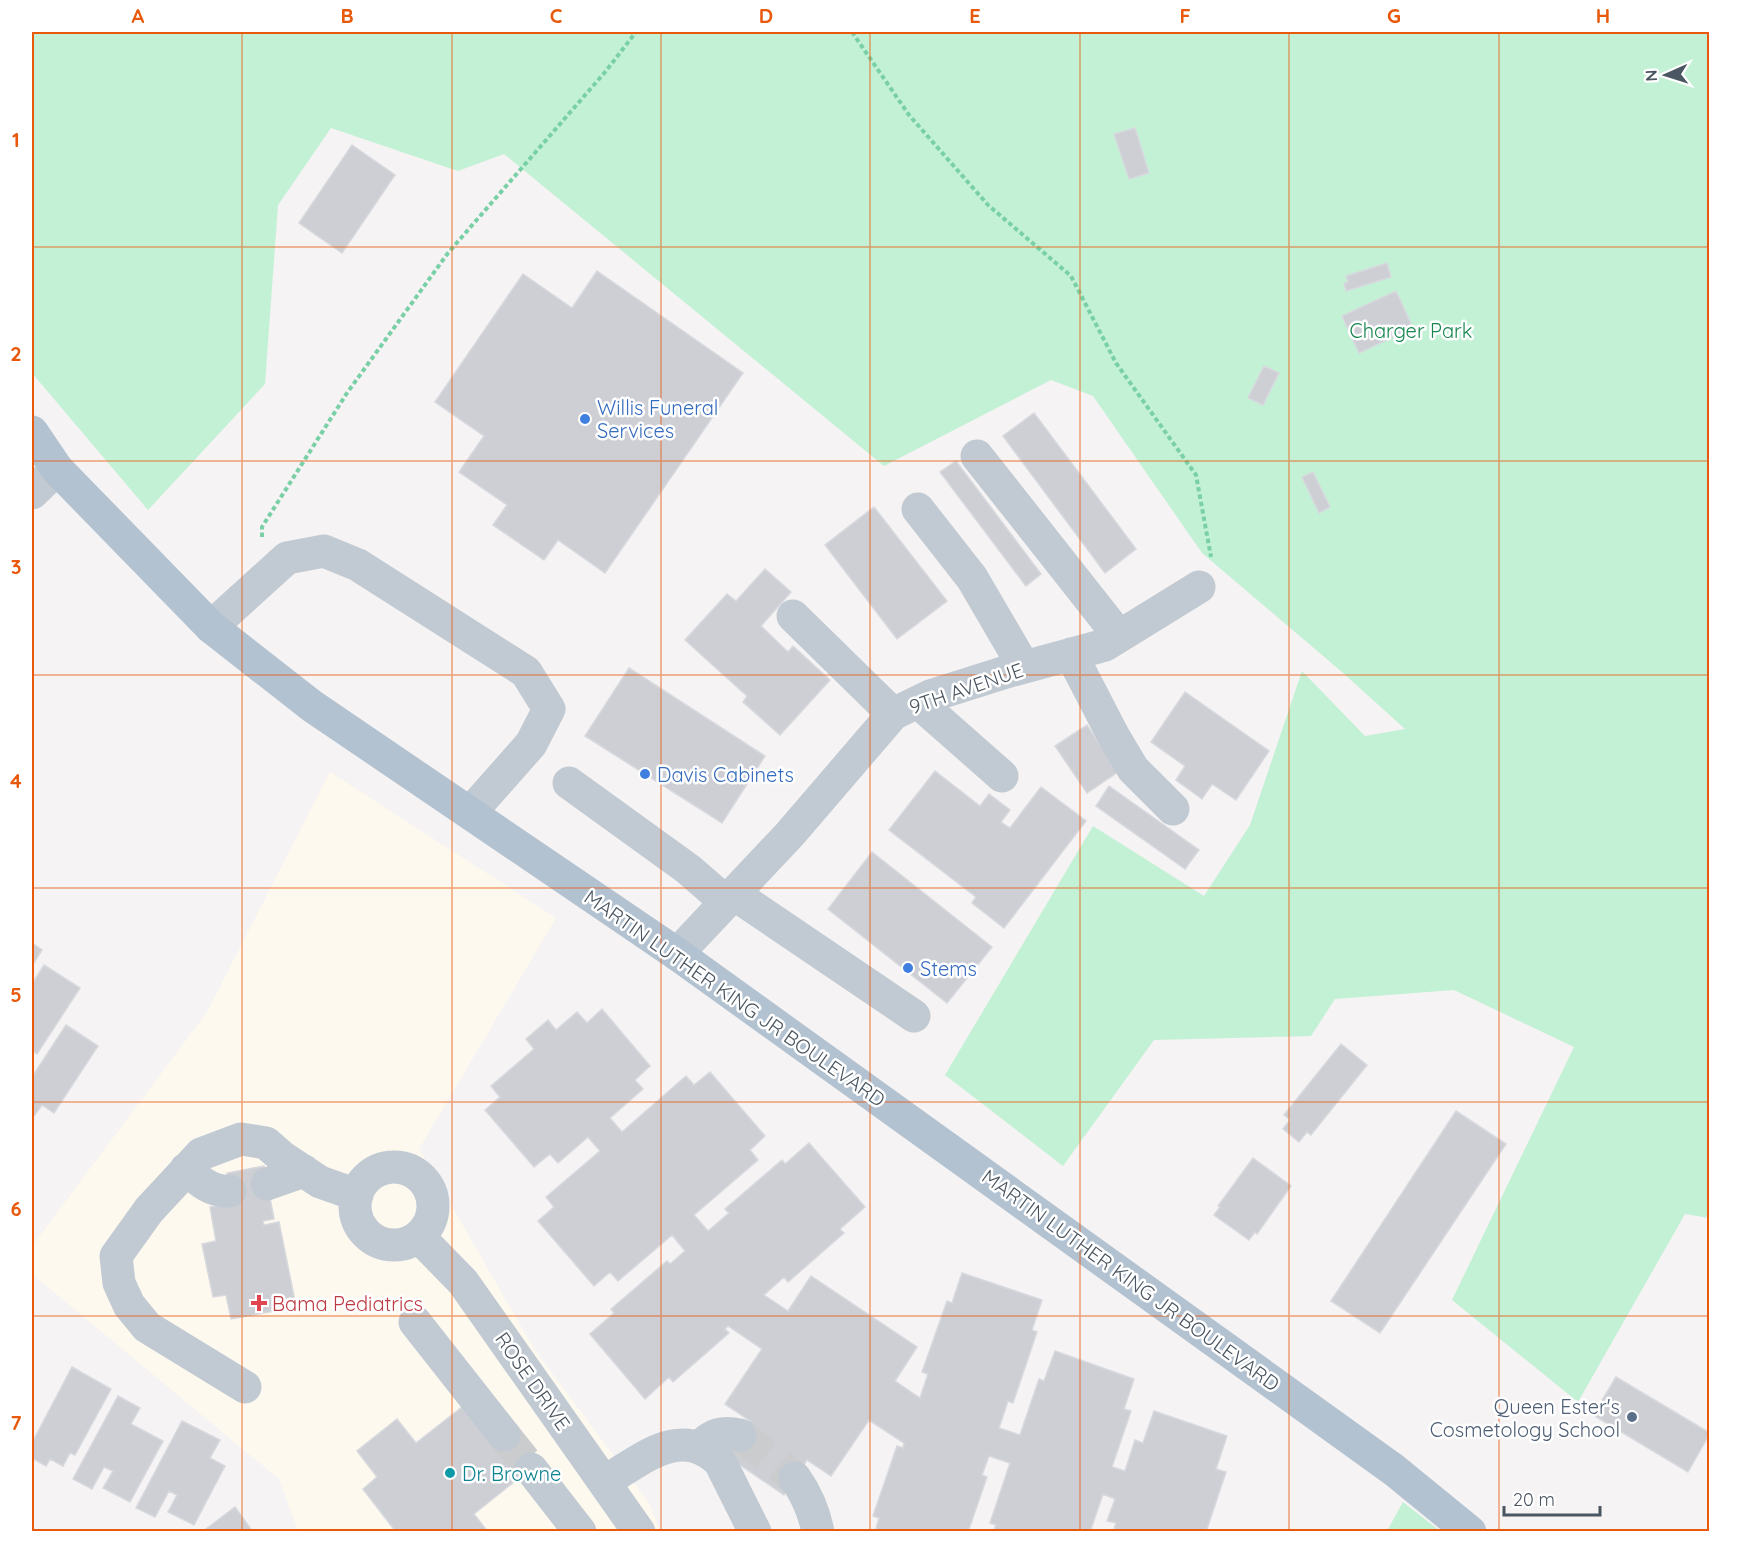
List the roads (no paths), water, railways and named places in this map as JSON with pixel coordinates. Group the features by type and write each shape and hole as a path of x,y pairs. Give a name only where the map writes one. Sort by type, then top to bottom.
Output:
{"main road":[{"name":"MARTIN LUTHER KING JR BOULEVARD","path":"32,432 57,469 211,627 312,706 677,954 1394,1470 1470,1532"}],"street":[{"path":"977,456 1119,636"},
{"path":"32,493 57,469"},
{"path":"918,509 972,578 1024,667"},
{"path":"211,627 287,558 324,551 358,565 526,672 549,709 531,744 470,813"},
{"name":"9TH AVENUE","path":"677,954 906,708 930,696 1105,645 1199,587"},
{"path":"793,616 906,708 1002,776"},
{"path":"1071,654 1133,769 1173,809"},
{"path":"569,783 730,898 914,1016"},
{"path":"245,1387 147,1326 129,1305 119,1282 116,1256 149,1210 201,1154 241,1139 266,1143 320,1182 357,1195"},
{"path":"392,1167 405,1168 425,1182 431,1194 433,1206 431,1218 426,1230 419,1237 404,1244 392,1245 378,1242 367,1235 359,1224 356,1212 357,1195 369,1176 392,1167"},
{"path":"186,1169 208,1187 230,1191"},
{"path":"267,1184 304,1171"},
{"name":"ROSE DRIVE","path":"419,1237 463,1282 639,1532"},
{"path":"415,1322 504,1435"},
{"path":"700,1447 714,1435 723,1433 740,1435"},
{"path":"604,1482 671,1445 686,1443 700,1447 720,1462 755,1532"},
{"path":"531,1469 580,1532"},
{"path":"795,1478 814,1512 818,1532"}],"tunnel":[{"path":"504,1435 531,1469"},
{"path":"740,1435 795,1478"}],"place":[{"name":"Willis Funeral Services","path":"585,419"},
{"name":"Davis Cabinets","path":"645,774"},
{"name":"Stems","path":"908,968"},
{"name":"Bama Pediatrics","path":"259,1303"},
{"name":"Queen Ester's Cosmetology School","path":"1632,1417"},
{"name":"Dr. Browne","path":"450,1473"}],"park label":[{"name":"Charger Park","path":"1411,330"}]}
